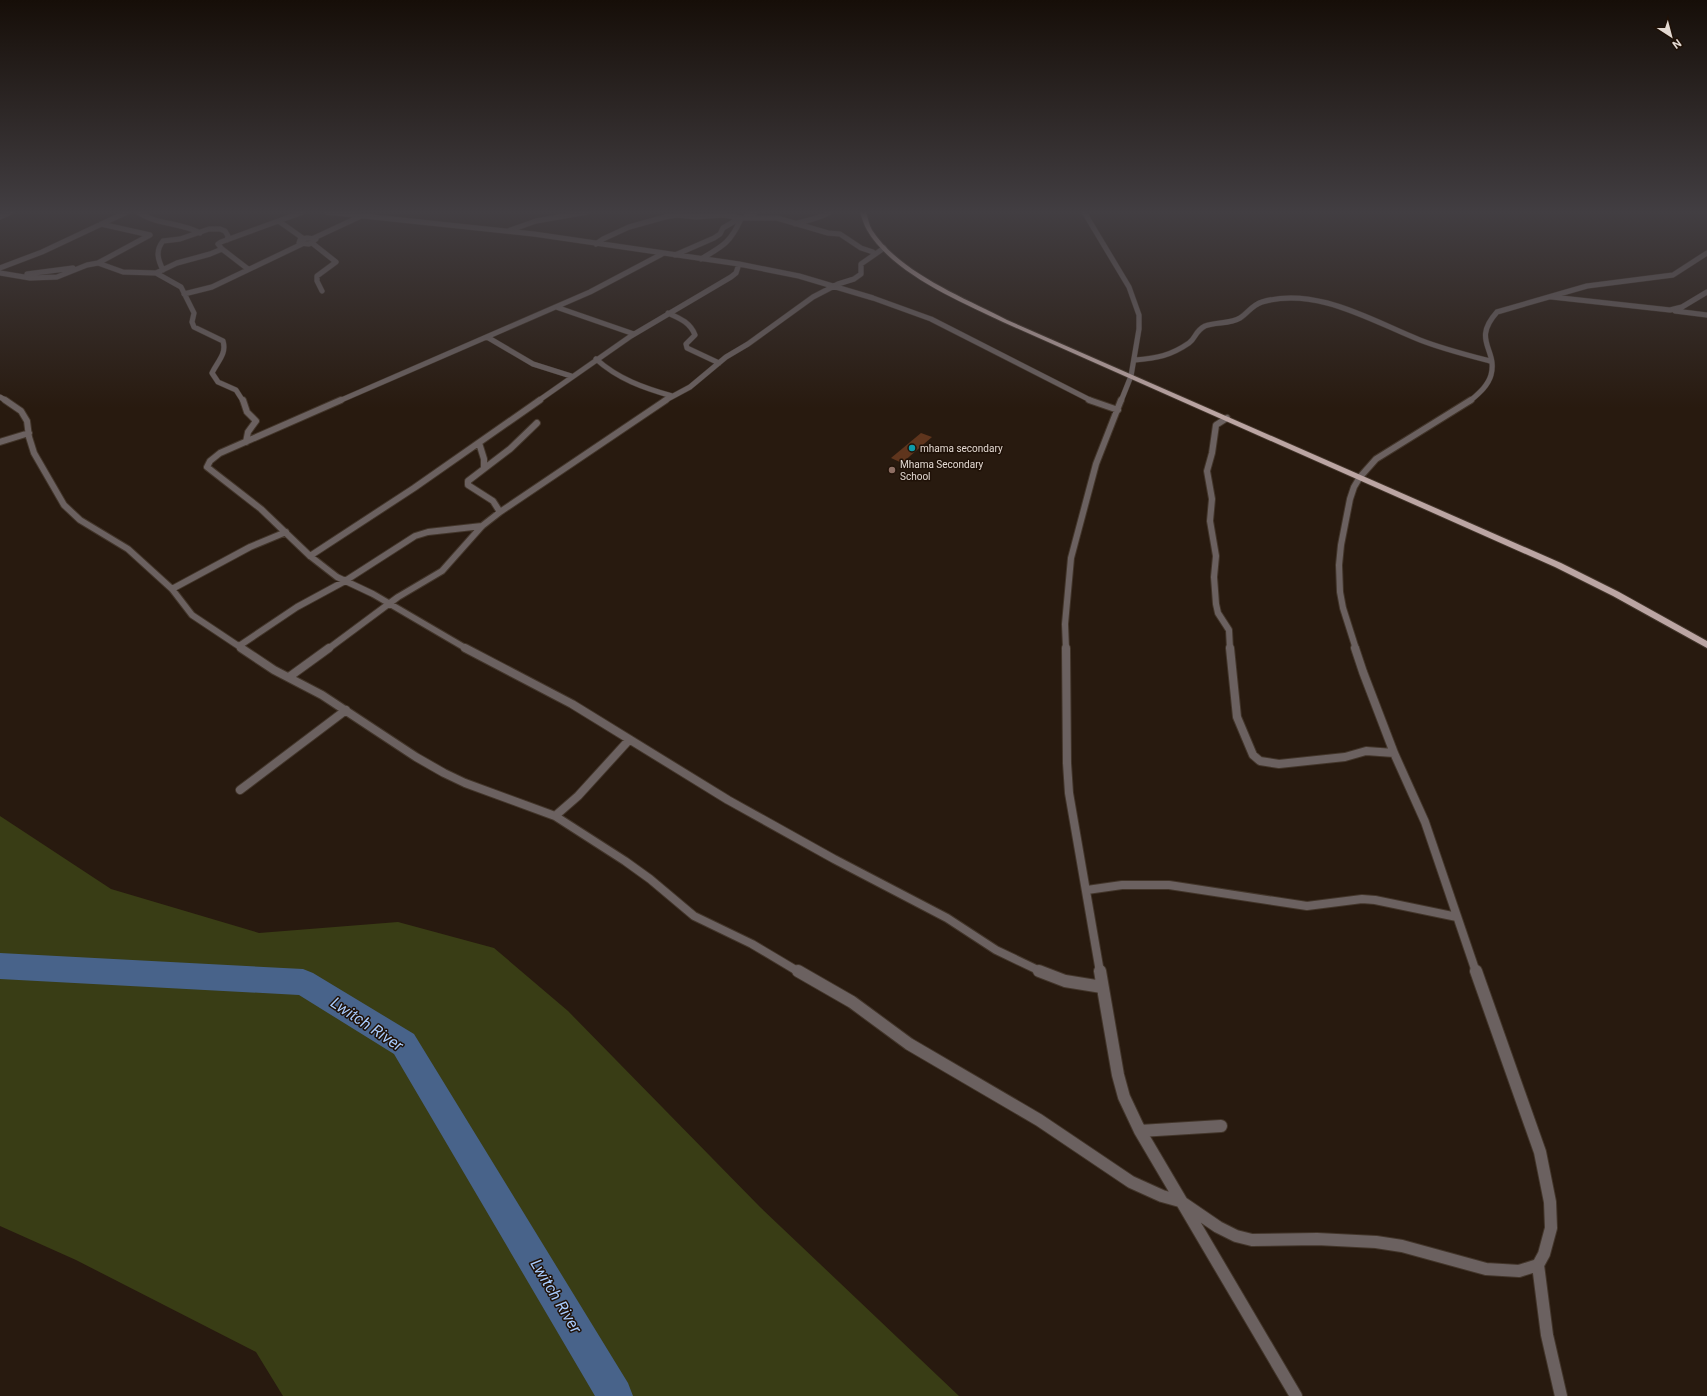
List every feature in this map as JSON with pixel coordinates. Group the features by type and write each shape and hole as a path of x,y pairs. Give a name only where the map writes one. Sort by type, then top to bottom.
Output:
{"main road":[{"path":"922,277 937,287 1005,321 1558,565 1616,594 1707,645"}],"street":[{"path":"164,277 181,287 194,313 192,322 194,327 201,332 221,339 225,344 224,352 212,373 218,382 232,386 237,390 242,397 246,411 255,418 256,421 248,432 246,442"},
{"path":"184,294 212,287 232,277"},
{"path":"317,277 317,281 322,291"},
{"path":"619,277 487,338 409,370 246,442 213,458 208,463 207,468 261,509 310,556 338,577 468,649 572,704 728,800 841,863 947,918 996,950 1049,976 1065,981 1102,987"},
{"path":"310,556 353,529 517,417 596,359 691,298 733,277"},
{"path":"803,277 834,286 935,321 1081,397 1118,410"},
{"path":"289,677 405,592 442,571 482,526 500,512 672,396 694,384 718,363 814,297 834,286 855,277"},
{"path":"1122,277 1136,304 1139,316 1135,360 1131,376 1096,464 1084,514 1074,545 1068,581 1064,624 1066,647 1067,762 1069,793 1087,890 1102,987 1118,1075 1124,1097 1140,1131 1180,1201 1296,1396"},
{"path":"1561,1396 1547,1335 1538,1265 1546,1252 1551,1225 1547,1188 1540,1152 1425,822 1394,753 1363,672 1343,608 1340,592 1339,565 1341,545 1350,499 1354,487 1360,477 1376,458 1457,410 1480,393 1491,376 1492,370 1484,335 1488,323 1494,314 1502,309 1587,286 1656,277"},
{"path":"1670,310 1682,307 1707,292"},
{"path":"1549,296 1707,315"},
{"path":"1135,360 1161,358 1168,355 1192,340 1192,336 1197,331 1215,323 1238,319 1255,305 1278,299 1298,298 1339,308 1438,346 1490,361"},
{"path":"556,307 634,334"},
{"path":"668,313 687,323 693,329 694,335 686,344 687,348 718,363"},
{"path":"487,338 533,364 571,376"},
{"path":"596,359 602,365 622,378 672,396"},
{"path":"0,397 21,411 27,421 34,453 64,505 80,520 128,549 144,562 172,589 192,614 207,626 274,670 322,694 444,774 555,816 625,861 650,879 694,916 752,944 822,986 852,1002 910,1044 1039,1120 1131,1182 1162,1196 1180,1201 1218,1227 1236,1236 1252,1240 1317,1239 1376,1242 1402,1246 1486,1269 1519,1271 1538,1265"},
{"path":"1227,418 1216,425 1212,453 1207,471 1212,500 1210,522 1216,556 1214,586 1217,610 1230,630 1237,717 1253,755 1260,761 1279,764 1345,758 1366,751 1394,753"},
{"path":"500,512 493,501 467,483 471,477 510,449 537,423"},
{"path":"0,442 29,433"},
{"path":"479,443 484,459 484,467"},
{"path":"239,646 297,607 345,581 415,536 428,532 482,526"},
{"path":"172,589 250,547 286,532"},
{"path":"240,790 346,710"},
{"path":"555,816 578,796 629,740"},
{"path":"1087,890 1122,885 1169,885 1307,906 1357,899 1375,900 1457,917"},
{"path":"1140,1131 1221,1126"}],"green space":[{"path":"0,816 111,889 259,933 398,922 494,948 568,1011 760,1207 959,1396 283,1396 256,1352 76,1260 0,1226"}],"building":[{"name":"mhama secondary","path":"921,433 932,437 902,463 891,458"}],"waterway":[{"name":"Lwitch River","path":"0,966 303,982 404,1044 615,1396"}],"place":[{"name":"mhama secondary","path":"912,448"},
{"name":"Mhama Secondary School","path":"892,470"}]}
